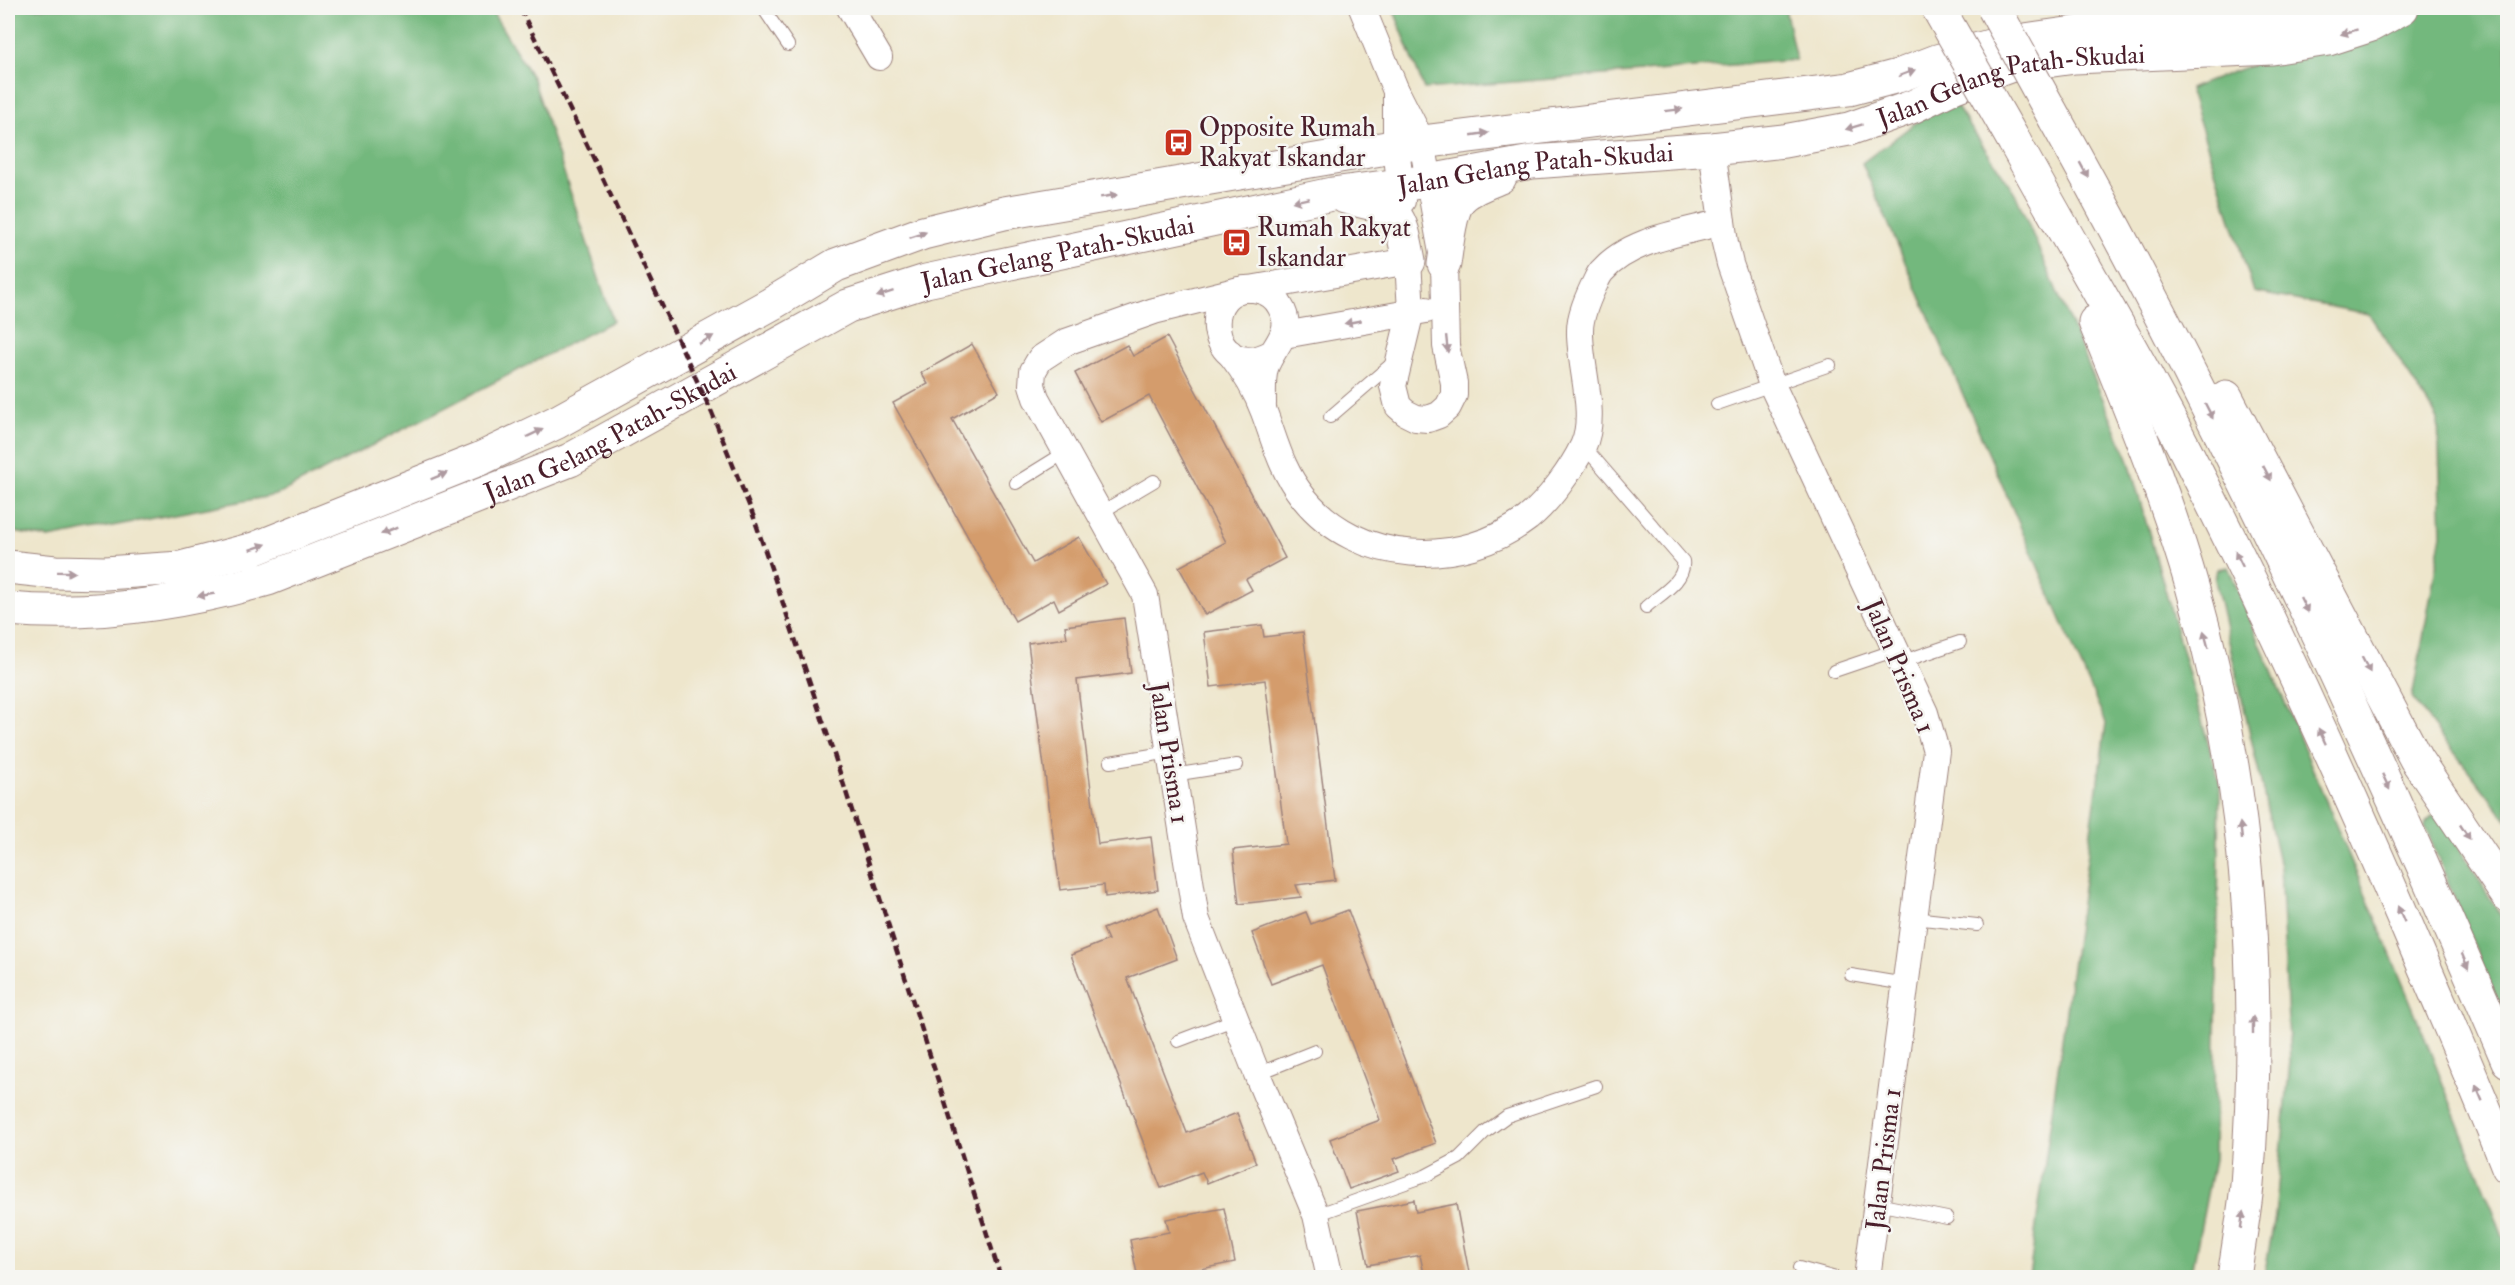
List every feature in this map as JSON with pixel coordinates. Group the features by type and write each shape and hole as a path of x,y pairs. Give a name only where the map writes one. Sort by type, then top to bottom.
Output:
{"main road":[{"path":"1938,8 2091,277 2199,475 2378,859 2484,1105 2508,1167"},
{"path":"1994,8 2116,228 2227,447 2310,618 2419,853 2508,1061"},
{"name":"Jalan Gelang Patah-Skudai","path":"8,567 55,572 105,573 181,568 254,549 482,458 557,422 771,304 836,265 923,232 1004,213 1409,144 1849,88 1898,76 1937,61 1997,44 2074,33 2229,18 2298,17 2337,8"},
{"name":"Jalan Gelang Patah-Skudai","path":"8,609 44,612 116,609 218,593 268,579 570,460 848,306 926,281 1332,194 1415,183 1532,162 1712,149 1784,141 1849,129 1914,106 1955,86 2009,66 2075,57 2272,48 2328,39 2371,26 2402,8"},
{"path":"1444,264 1454,211 1459,201 1479,187 1532,162"},
{"path":"1332,194 1379,206 1395,213 1402,225 1409,261"},
{"path":"2116,228 2148,259 2247,435 2416,759 2508,896"},
{"path":"2072,246 2082,290 2162,490 2192,585 2215,672 2235,781 2247,880 2253,971 2253,1088 2247,1188 2234,1278"}],"street":[{"path":"850,8 879,57"},
{"path":"1362,8 1396,91 1409,144 1415,183 1444,264 1446,346 1454,383 1454,394 1448,407 1439,416 1428,419 1416,418 1398,406 1393,386 1411,311 1409,261 1415,183"},
{"path":"2074,33 2136,8"},
{"name":"Jalan Prisma 1","path":"1712,149 1730,264 1772,385 1925,713 1936,751 1867,1278"},
{"path":"1264,410 1263,381 1286,324 1279,303 1261,290 1245,290 1222,303 1217,314 1224,344 1251,383 1264,410 1281,465 1304,498 1331,523 1362,541 1394,551 1438,554 1478,546 1528,518 1557,487 1583,446 1590,422 1581,365 1580,328 1587,299 1602,272 1630,249 1722,222"},
{"name":"Jalan Prisma 1","path":"1330,1278 1316,1215 1257,1074 1196,918 1145,595 1036,398 1032,385 1033,371 1040,359 1066,342 1154,311 1245,290 1409,261"},
{"path":"1154,311 1195,320 1240,358 1251,360 1278,344 1411,311 1444,309"}],"lane":[{"path":"763,8 788,45"},
{"path":"1330,417 1400,356"},
{"path":"1718,404 1830,364"},
{"path":"1583,446 1683,561 1684,567 1678,578 1646,607"},
{"path":"1016,483 1066,452"},
{"path":"1100,513 1154,481"},
{"path":"1834,671 1960,642"},
{"path":"1110,762 1237,765"},
{"path":"1914,918 1977,925"},
{"path":"1851,975 1905,984"},
{"path":"1178,1041 1236,1020"},
{"path":"1257,1074 1316,1051"},
{"path":"1316,1215 1425,1176 1459,1158 1485,1132 1507,1116 1596,1086"},
{"path":"1876,1204 1947,1218"},
{"path":"1800,1268 1836,1278"}],"green space":[{"path":"8,8 490,8 533,79 613,321 276,495 49,538 8,531"},
{"path":"1393,8 1785,8 1796,60 1424,89"},
{"path":"2399,8 2507,8 2507,820 2412,698 2442,534 2438,419 2369,314 2254,292 2189,89"},
{"path":"1950,97 2015,193 2128,458 2220,785 2214,1159 2191,1277 2029,1277 2106,723 1862,163"},
{"path":"2228,567 2413,1008 2507,1246 2507,1277 2264,1277 2275,1216 2290,1061 2280,866 2215,580 2217,569"},
{"path":"2432,816 2443,820 2507,926 2507,1026 2425,826"}],"building":[{"path":"1167,337 1285,558 1246,579 1252,590 1205,615 1179,567 1226,542 1149,396 1101,422 1075,373 1127,345 1133,356"},
{"path":"972,344 999,392 952,419 1033,563 1079,537 1106,584 1059,610 1054,599 1015,621 893,403 928,384 921,373"},
{"path":"1124,618 1131,673 1077,680 1098,844 1151,837 1158,890 1105,897 1104,885 1060,890 1028,643 1067,638 1065,626"},
{"path":"1262,625 1264,637 1303,632 1335,880 1296,885 1301,897 1239,904 1233,850 1286,844 1265,680 1211,687 1204,632"},
{"path":"1158,907 1177,959 1127,978 1187,1133 1237,1113 1256,1163 1207,1183 1202,1172 1161,1188 1071,955 1108,940 1103,929"},
{"path":"1348,910 1436,1143 1394,1159 1399,1171 1349,1189 1330,1139 1380,1120 1322,965 1271,984 1252,933 1306,912 1311,924"},
{"path":"1414,1200 1416,1212 1456,1204 1470,1278 1425,1278 1420,1255 1368,1265 1357,1211"},
{"path":"1224,1208 1235,1262 1182,1273 1183,1278 1138,1278 1130,1240 1169,1232 1166,1219"}],"railway":[{"path":"520,8 592,155 712,413 753,515 832,748 1001,1278"}],"place":[{"name":"Opposite Rumah Rakyat Iskandar","path":"1178,142"},
{"name":"Rumah Rakyat Iskandar","path":"1236,242"}]}
